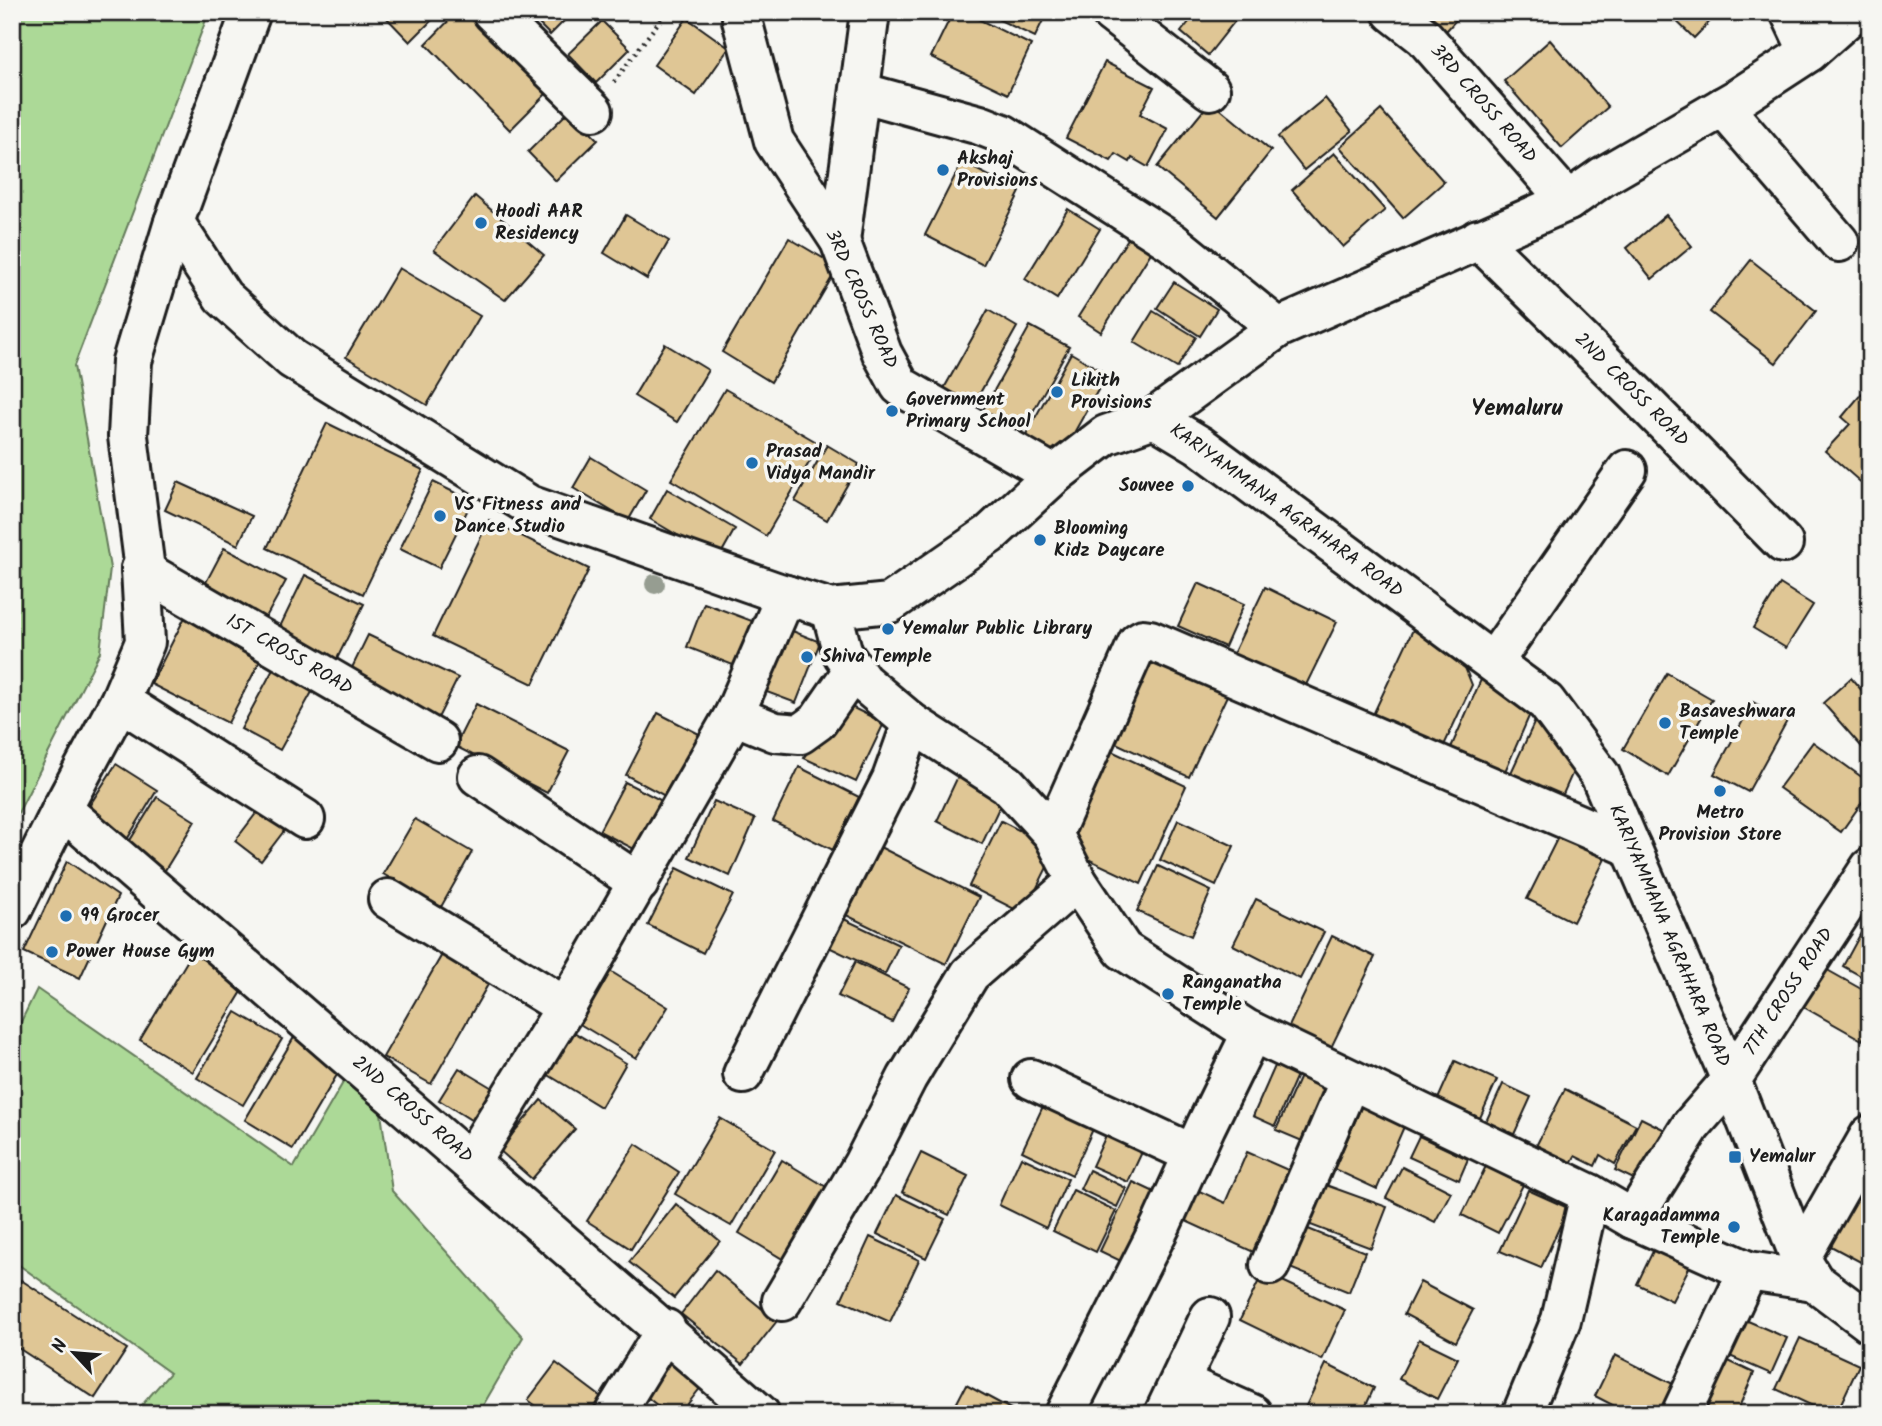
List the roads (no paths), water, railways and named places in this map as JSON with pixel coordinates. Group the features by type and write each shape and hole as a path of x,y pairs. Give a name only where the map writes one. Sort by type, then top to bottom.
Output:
{"street":[{"path":"12,910 120,701 145,642 141,569 145,570 128,436 132,361 174,222 251,12"},
{"path":"492,12 593,111"},
{"name":"3RD CROSS ROAD","path":"743,12 742,20 774,141 840,241 882,353 900,386 1054,475"},
{"path":"840,241 870,12"},
{"path":"1110,12 1210,90"},
{"name":"3RD CROSS ROAD","path":"1392,12 1424,37 1568,201"},
{"path":"1790,12 1809,52"},
{"path":"1154,418 1278,328 1568,201 1602,177 1723,107 1809,52 1854,12"},
{"path":"860,92 980,125 1003,134 1172,242 1278,328"},
{"path":"1723,107 1839,242"},
{"name":"KARIYAMMANA AGRAHARA ROAD","path":"174,222 223,297 292,359 517,498 542,510 831,609 890,603 990,534 1054,475 1106,435 1154,418 1199,444 1546,702 1600,775 1731,1080 1807,1269"},
{"name":"2ND CROSS ROAD","path":"1478,239 1783,543"},
{"path":"1494,662 1627,470"},
{"name":"1ST CROSS ROAD","path":"141,569 438,741"},
{"path":"471,1161 566,1007 734,715 786,595"},
{"path":"831,609 843,654 862,681 912,723 1007,784 1053,834 1077,881 1123,950 1252,1032 1590,1194 1633,1219 1748,1270 1807,1269 1870,1323"},
{"path":"1053,834 1138,642 1143,639 1631,846"},
{"path":"734,715 775,732 800,734 818,721 853,669"},
{"path":"120,701 304,819"},
{"path":"743,1073 892,779 912,723"},
{"path":"478,776 639,883"},
{"name":"2ND CROSS ROAD","path":"62,809 666,1329 760,1414"},
{"name":"7TH CROSS ROAD","path":"1633,1219 1691,1126 1731,1080 1870,868"},
{"path":"782,1301 863,1164 907,1078 970,974 1077,881"},
{"path":"388,899 566,1007"},
{"path":"1065,1414 1161,1225 1252,1032"},
{"path":"1031,1079 1193,1154"},
{"path":"1270,1265 1350,1080"},
{"path":"1807,1269 1870,1135"},
{"path":"1522,1414 1561,1320 1590,1194"},
{"path":"1681,1414 1748,1270"},
{"path":"1210,1317 1172,1398 1252,1414"},
{"path":"614,1414 666,1329"}],"place":[{"name":"Akshaj Provisions","path":"943,170"},
{"name":"Hoodi AAR Residency","path":"481,223"},
{"name":"Likith Provisions","path":"1057,392"},
{"name":"Government Primary School","path":"892,411"},
{"name":"Prasad Vidya Mandir","path":"752,463"},
{"name":"Souvee","path":"1188,486"},
{"name":"VS Fitness and Dance Studio","path":"440,516"},
{"name":"Blooming Kidz Daycare","path":"1040,540"},
{"name":"Yemalur Public Library","path":"888,629"},
{"name":"Shiva Temple","path":"807,657"},
{"name":"Basaveshwara Temple","path":"1665,723"},
{"name":"Metro Provision Store","path":"1720,791"},
{"name":"99 Grocer","path":"66,916"},
{"name":"Power House Gym","path":"52,952"},
{"name":"Ranganatha Temple","path":"1168,994"},
{"name":"Yemalur","path":"1735,1157"},
{"name":"Karagadamma Temple","path":"1734,1227"}],"district":[{"name":"Yemaluru","path":"1517,409"}]}
